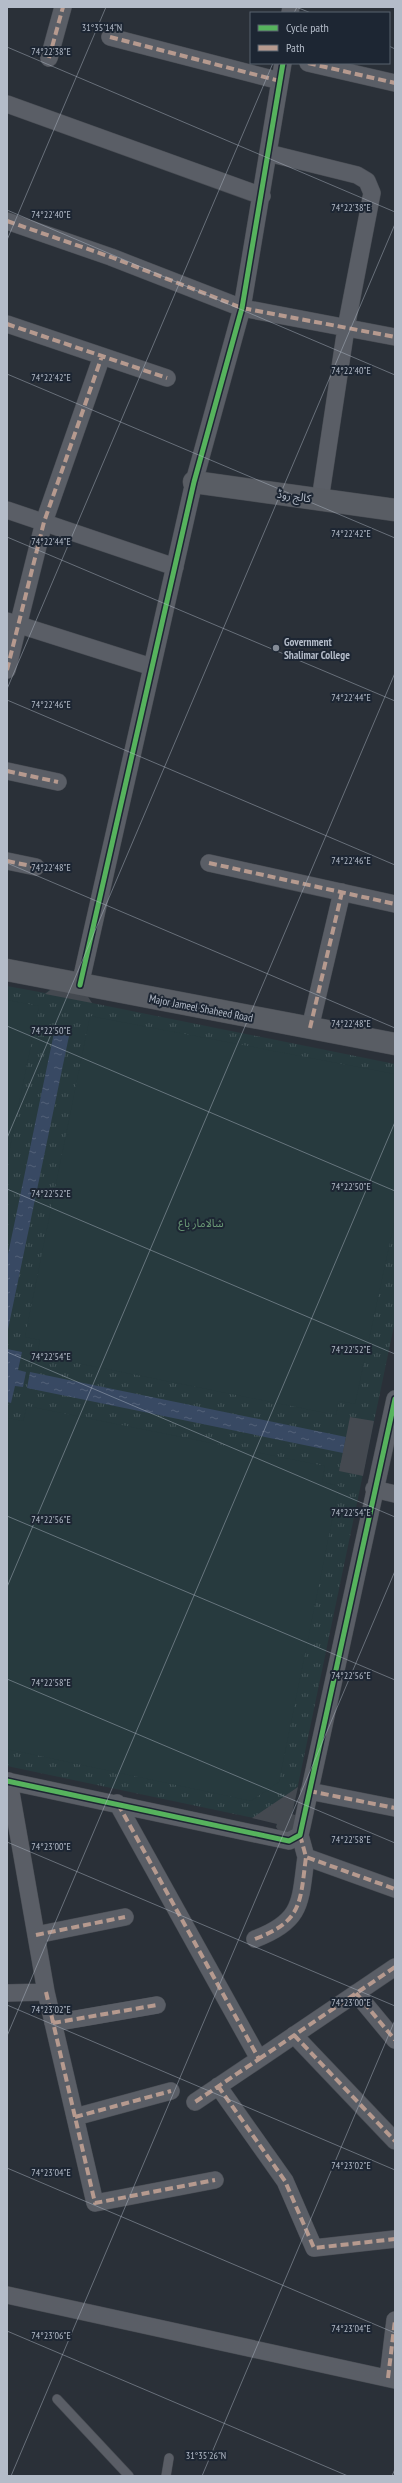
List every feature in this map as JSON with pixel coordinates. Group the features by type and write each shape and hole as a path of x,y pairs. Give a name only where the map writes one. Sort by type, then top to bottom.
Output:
{"street":[{"path":"49,58 64,7"},
{"path":"110,37 280,81"},
{"path":"80,985 194,482 242,308 262,196 283,64"},
{"path":"312,64 395,83"},
{"path":"7,104 262,196"},
{"path":"268,153 357,175 367,181 372,193 346,328 320,500"},
{"path":"7,221 111,257 242,308 395,337"},
{"path":"7,324 167,378"},
{"path":"7,670 13,622 44,522 102,356"},
{"name":"کالج روڈ","path":"194,482 395,510"},
{"path":"7,510 175,567"},
{"path":"13,622 152,667"},
{"path":"7,771 58,782"},
{"path":"7,861 36,867"},
{"path":"209,863 395,904"},
{"path":"310,1028 342,892"},
{"name":"Major Jameel Shaheed Road","path":"7,970 395,1044"},
{"path":"255,1939 277,1931 295,1913 300,1902 306,1857 300,1834 395,1398"},
{"path":"374,1489 395,1494"},
{"path":"215,2180 96,2202 46,1992 8,1781 117,1803 289,1841 300,1834"},
{"path":"309,1791 395,1808"},
{"path":"117,1803 259,2058"},
{"path":"306,1857 395,1889"},
{"path":"36,1935 125,1917"},
{"path":"195,2102 395,1967"},
{"path":"7,1993 46,1992"},
{"path":"356,1993 395,2040"},
{"path":"53,2023 157,2005"},
{"path":"294,2035 395,2141"},
{"path":"218,2086 284,2182 314,2248 395,2239"},
{"path":"75,2117 171,2091"},
{"path":"7,2295 392,2379 395,2320"}],"lane":[{"path":"57,2399 129,2476"},
{"path":"166,2476 169,2458"}],"green space":[{"name":"شالامار باغ","path":"58,984 83,989 92,1003 395,1064 395,1321 292,1814 300,1822 276,1827 277,1823 7,1766 7,986 45,993"},
{"path":"7,1000 39,1006 7,1162"},
{"path":"90,1016 395,1074 395,1219 355,1404 339,1401 336,1415 37,1355 40,1340 25,1337"},
{"path":"27,1406 325,1466 322,1482 339,1486 279,1782 251,1801 7,1749 7,1424 8,1418 23,1421"}],"water":[{"path":"54,1033 69,1036 7,1334 7,1259"},
{"path":"7,1349 22,1352 18,1370 26,1372 23,1387 15,1386 11,1403 7,1402"},
{"path":"30,1372 346,1437 343,1453 27,1388"}],"building":[{"path":"58,984 83,989 92,1003 45,994"},
{"path":"350,1417 374,1421 363,1476 339,1471"},
{"path":"298,1787 292,1814 295,1815 300,1822 298,1831 281,1834 276,1827 277,1824 252,1818"}],"marked path":[{"path":"49,58 63,7"},
{"path":"110,37 280,81"},
{"path":"312,64 395,83"},
{"path":"7,221 111,257 242,308 395,337"},
{"path":"7,324 167,378"},
{"path":"7,670 44,522 102,356"},
{"path":"7,771 58,782"},
{"path":"7,861 36,867"},
{"path":"209,863 395,904"},
{"path":"310,1028 342,892"},
{"path":"309,1791 395,1808"},
{"path":"118,1804 259,2059 195,2102"},
{"path":"300,1835 306,1857 395,1889"},
{"path":"255,1939 271,1932 291,1917 300,1898 306,1857"},
{"path":"36,1935 125,1917"},
{"path":"259,2059 395,1967"},
{"path":"46,1992 95,2203 215,2180"},
{"path":"356,1993 395,2040"},
{"path":"53,2023 157,2005"},
{"path":"294,2035 395,2141"},
{"path":"218,2086 285,2181 314,2248 395,2239"},
{"path":"75,2117 171,2091"},
{"path":"388,2378 395,2320"}],"cycle path":[{"path":"80,985 194,482 242,308 283,64"},
{"path":"7,1781 289,1841 300,1835 395,1399"}],"place":[{"name":"Government Shalimar College","path":"276,648"}]}
